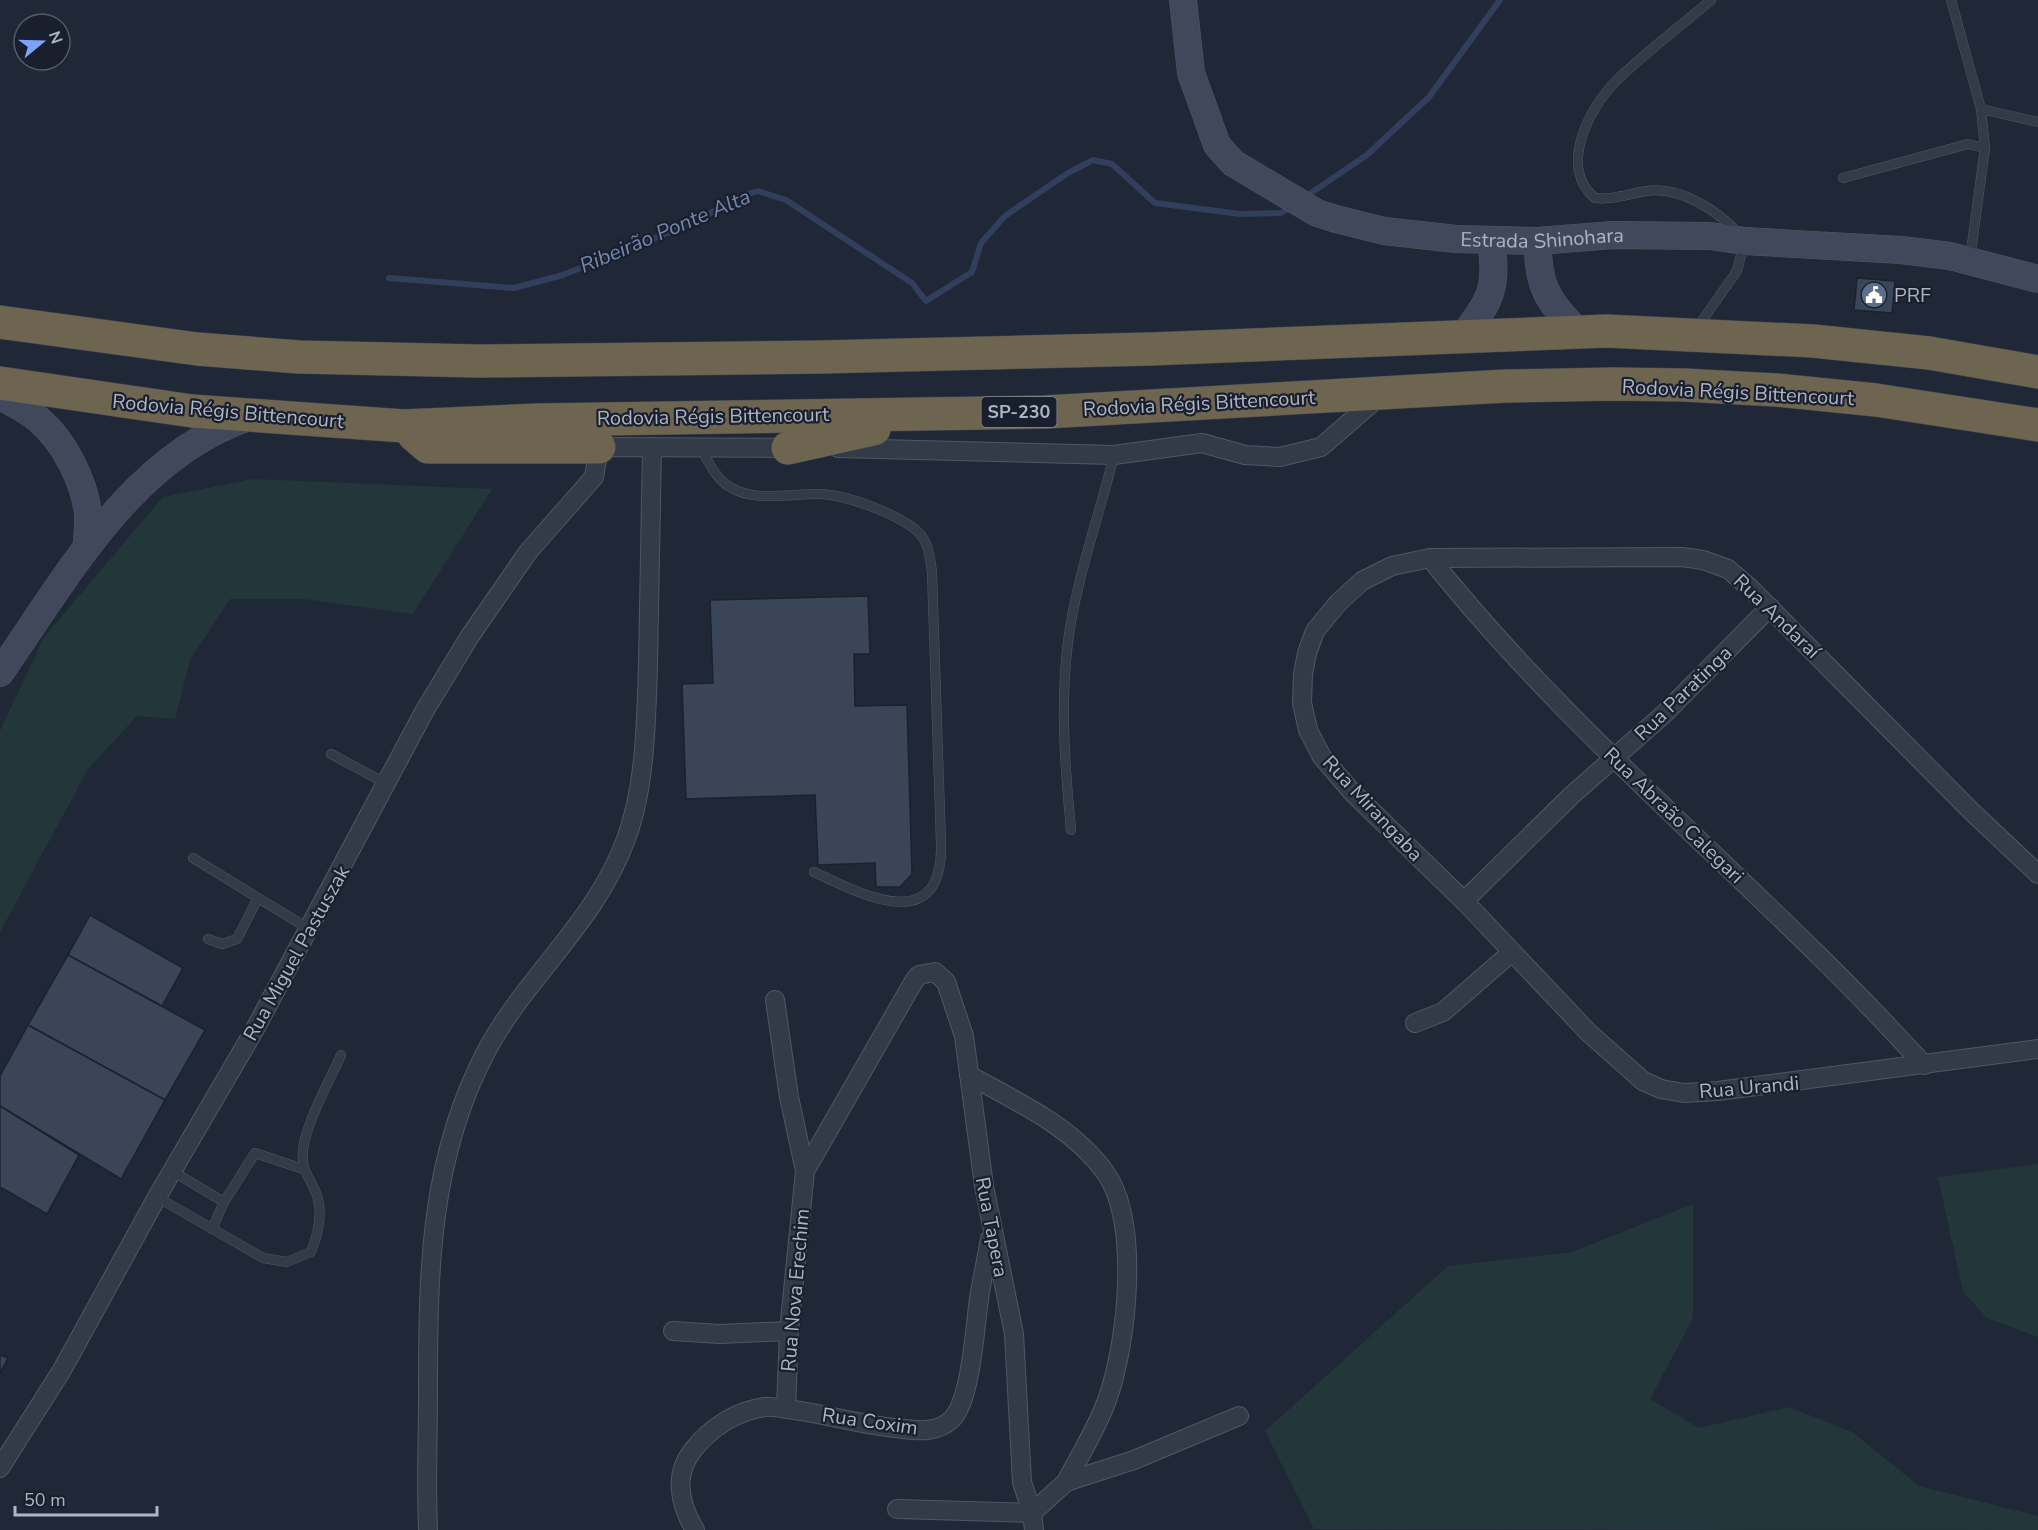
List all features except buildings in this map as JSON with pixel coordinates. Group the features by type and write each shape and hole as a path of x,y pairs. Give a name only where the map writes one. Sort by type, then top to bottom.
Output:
{"highway":[{"path":"0,322 198,349 288,356 479,361 1140,350 1577,331 1813,341 1929,353 2038,372"},
{"name":"Rodovia Régis Bittencourt","path":"0,383 112,401 250,416 404,426 537,420 1045,412 1506,386 1684,385 1876,400 2038,425"},
{"path":"788,447 845,433 888,426 973,421 1045,412"},
{"path":"404,426 428,447 599,447"}],"street":[{"name":"Estrada Shinohara","path":"1183,0 1191,73 1217,145 1233,163 1295,200 1336,219 1384,231 1491,240 1538,241 1613,235 1710,236 1745,241 1901,250 1969,261 2038,279"},
{"path":"1463,336 1484,311 1494,286 1496,270 1491,240"},
{"path":"1538,241 1538,263 1542,286 1553,306 1577,331"},
{"path":"599,447 788,447 1114,455 1202,443 1245,455 1280,457 1321,447 1384,392"},
{"path":"0,396 39,420 50,431 69,458 81,487 88,514 87,546"},
{"path":"0,673 87,546 130,498 173,457 203,435 250,416"},
{"name":"Rua Miguel Pastuszak","path":"0,1468 62,1370 309,929 425,710 470,636 528,552 594,477 599,447"},
{"path":"428,1530 428,1342 431,1262 436,1200 445,1156 460,1107 489,1046 517,1004 579,924 608,882 627,838 638,788 646,724 652,447"},
{"name":"Rua Andaraí","path":"1430,558 1682,557 1703,560 1728,569 1770,607 1971,811 2038,874"},
{"name":"Rua Abraão Calegari","path":"1430,558 1480,621 1557,702 1869,1005 1924,1065"},
{"name":"Rua Mirangaba","path":"1430,558 1392,566 1362,581 1338,603 1315,631 1307,653 1302,703 1308,730 1322,757 1353,793 1464,901 1512,952"},
{"name":"Rua Paratinga","path":"1464,901 1572,795 1664,714 1770,607"},
{"path":"1415,1023 1443,1012 1512,952"},
{"name":"Rua Urandi","path":"1512,952 1618,1060 1643,1081 1661,1089 1684,1093 1718,1092 2038,1049"},
{"name":"Rua Tapera","path":"905,995 919,975 935,972 941,975 946,982 959,1019 992,1231 1014,1334 1022,1482 1033,1521"},
{"name":"Rua Nova Erechim","path":"806,1171 905,995"},
{"name":"Rua Nova Erechim","path":"775,1000 789,1097 806,1171 789,1331 786,1409"},
{"path":"897,1509 1033,1521 1066,1482 1102,1411 1114,1374 1126,1306 1126,1249 1120,1203 1105,1172 1058,1125 969,1075"},
{"name":"Rua Coxim","path":"695,1530 687,1516 681,1497 680,1479 688,1455 706,1433 724,1422 766,1407 874,1426 921,1431 941,1426 952,1419 961,1403 967,1379 992,1231"},
{"path":"673,1331 720,1334 789,1331"},
{"path":"1066,1482 1134,1460 1239,1416"}],"lane":[{"path":"1689,337 1737,271 1745,241 1722,216 1672,193 1647,191 1620,198 1595,198 1581,183 1578,166 1582,140 1600,100 1616,81 1711,0"},
{"path":"1951,0 1981,109 1985,148 1969,261"},
{"path":"1981,109 2038,122"},
{"path":"1843,178 1968,144 1985,148"},
{"path":"700,447 717,477 732,489 750,493 821,494 846,498 904,522 920,534 929,550 932,572 942,867 938,880 929,892 898,903 860,893 814,872"},
{"path":"1071,830 1063,730 1068,641 1076,599 1114,455"},
{"path":"331,754 387,784"},
{"path":"193,858 309,929"},
{"path":"208,939 222,944 237,939 258,898"},
{"path":"157,1197 263,1258 287,1262 311,1252 318,1234 320,1210 317,1194 303,1169 305,1137 341,1055"},
{"path":"212,1229 224,1202 255,1153 303,1169"},
{"path":"172,1172 224,1202"}],"green space":[{"path":"252,479 492,489 413,614 303,599 230,599 190,660 175,719 137,716 88,769 0,932 0,731 44,637 163,497"},
{"path":"2038,1164 2038,1337 1987,1318 1963,1292 1938,1177"},
{"path":"1693,1204 1693,1318 1650,1399 1699,1428 1789,1407 1852,1432 1919,1486 2038,1516 2038,1530 1314,1529 1265,1431 1448,1266 1572,1252"}],"waterway":[{"name":"Ribeirão Ponte Alta","path":"1305,197 1367,155 1429,97 1500,0"},
{"name":"Ribeirão Ponte Alta","path":"389,278 514,288 563,275 695,222 736,198 758,191 786,200 912,283 926,301 972,272 981,243 1005,216 1068,173 1093,160 1112,164 1155,203 1240,214 1281,213 1292,206"}],"place":[{"name":"PRF","path":"1874,295"}]}
